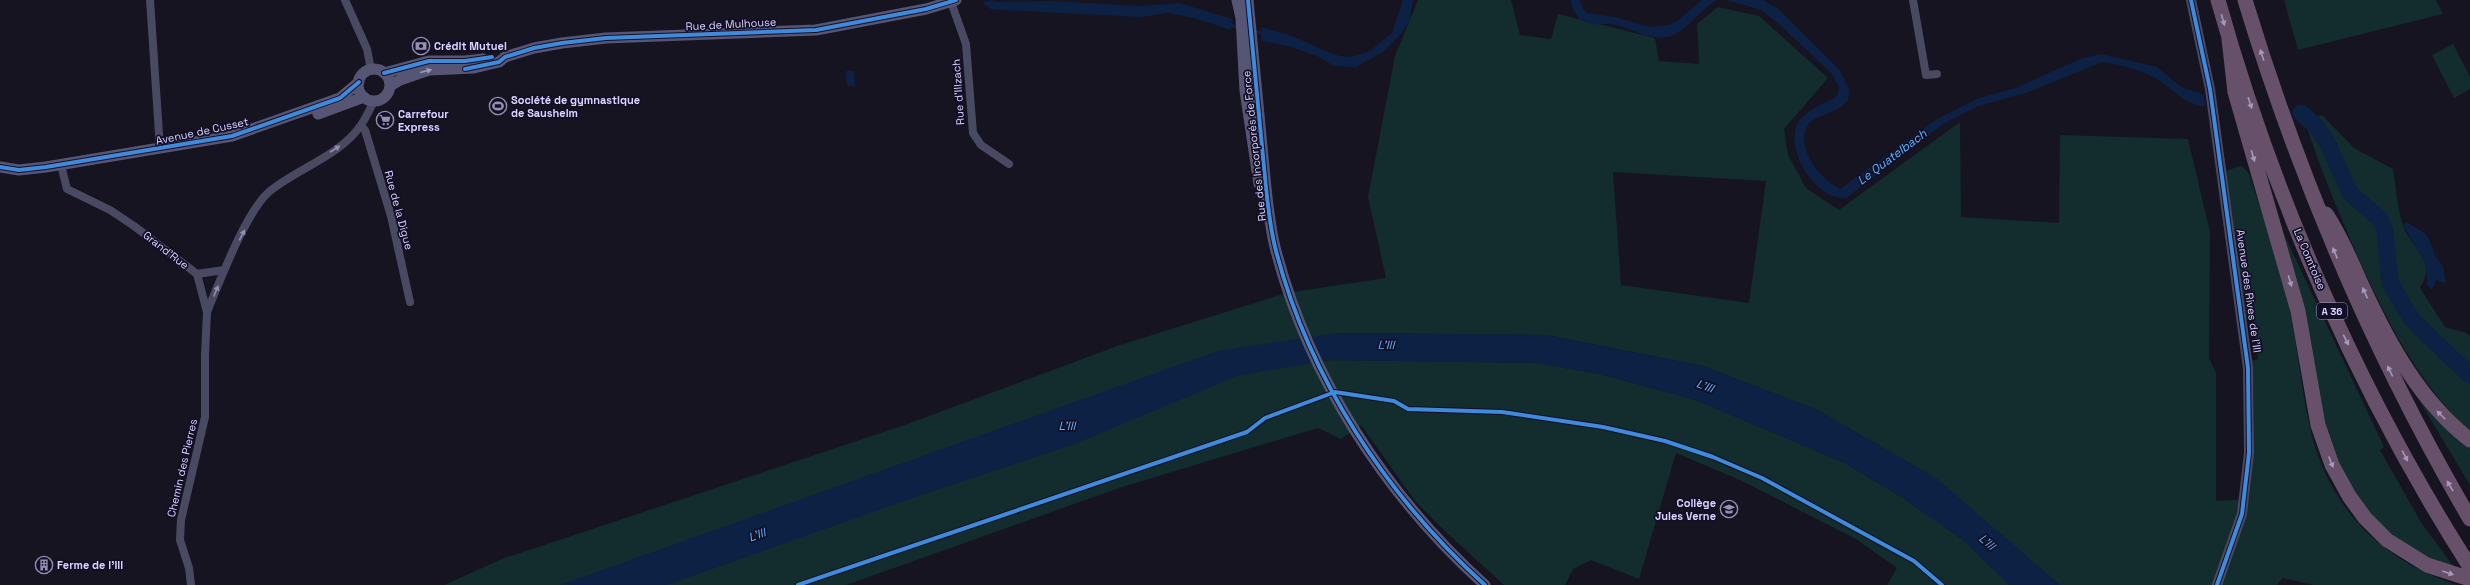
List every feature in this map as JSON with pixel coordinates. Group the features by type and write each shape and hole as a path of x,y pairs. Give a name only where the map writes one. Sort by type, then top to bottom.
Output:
{"highway":[{"name":"La Comtoise","path":"2218,0 2229,39 2284,196 2337,322 2418,479 2470,567"},
{"name":"A 36","path":"2245,0 2277,102 2307,185 2362,315 2418,427 2470,519"},
{"path":"2229,39 2235,92 2298,311 2318,425 2329,458 2339,481 2365,518 2387,540 2427,565 2470,579"},
{"path":"2307,185 2337,230 2376,317 2414,380 2436,410 2470,440"}],"main road":[{"name":"Rue des Incorporés de Force","path":"1237,0 1245,19"},
{"name":"Rue des Incorporés de Force","path":"1248,0 1245,19 1268,209 1275,247 1291,296 1319,364 1341,406 1371,455 1409,506 1439,540 1485,585"},
{"name":"Rue de Mulhouse","path":"390,86 400,80 429,70 474,68 499,62 505,57 562,43 606,38 816,30 919,11 954,1"},
{"name":"Rue de Mulhouse","path":"384,73 428,61 465,61 497,55 505,57"},
{"path":"371,70 384,73 390,86 387,95 369,99 360,90 359,82 363,74 371,70"},
{"name":"Avenue de Cusset","path":"61,165 232,136 265,126 340,98 359,82"},
{"name":"Avenue de Cusset","path":"265,126 291,123 369,99"},
{"path":"0,167 19,170 61,165"}],"street":[{"path":"150,0 160,149"},
{"path":"345,0 367,49 371,70"},
{"path":"1913,0 1926,76 1936,74"},
{"name":"Avenue des Rives de l'Ill","path":"2191,0 2210,89 2212,113 2248,368 2249,453 2242,514 2217,585"},
{"name":"Rue d'Illzach","path":"954,1 966,44 972,133 981,145 1009,164"},
{"path":"207,312 224,270 256,207 270,191 345,142 360,126 369,99"},
{"name":"Rue de la Digue","path":"360,126 365,130 391,216 410,302"},
{"name":"Grand'Rue","path":"61,165 67,189 110,210 134,226 197,274 224,270"},
{"path":"197,274 207,312"},
{"name":"Chemin des Pierres","path":"191,585 189,568 180,540 186,499 205,427 205,354 207,312"}],"green space":[{"path":"1418,0 1511,0 1520,35 1551,39 1558,14 1655,38 1659,61 1699,64 1697,24 1718,7 1759,16 1828,78 1784,129 1788,155 1806,188 1839,210 1960,122 1961,217 2059,223 2060,135 2188,139 2210,232 2209,358 2216,373 2216,501 2249,499 2252,464 2254,413 2251,361 2258,359 2252,320 2246,320 2226,171 2240,166 2249,174 2280,269 2288,301 2312,436 2321,463 2333,488 2347,510 2365,530 2384,547 2406,562 2431,575 2457,585 2314,585 2283,578 2277,585 2060,585 1935,478 1817,410 1703,366 1546,335 1336,333 1313,364 1330,360 1536,363 1600,374 1696,400 1845,463 1903,498 1962,539 2010,585 1887,585 1897,568 1856,539 1740,480 1676,453 1639,579 1591,560 1573,569 1565,585 1504,585 1447,533 1415,501 1361,425 1341,439 1318,428 1122,487 846,585 444,585 502,559 902,426 1120,345 1286,293 1386,278 1368,197 1395,56","holes":["1613,172 1766,181 1749,303 1621,285"]},
{"path":"2284,0 2436,0 2443,14 2298,50"},
{"path":"2453,44 2470,77 2470,89 2454,98 2432,55"},
{"path":"2322,115 2354,148 2393,169 2398,204 2403,225 2425,262 2425,278 2420,288 2445,327 2466,333 2470,336 2470,433 2434,391 2405,349 2380,304 2357,255 2317,156 2305,122"},
{"path":"2275,215 2384,447 2380,450 2422,524 2457,571 2434,561 2393,535 2360,501 2336,460 2322,417"},
{"path":"2410,385 2458,440 2470,449 2470,485"}],"water":[{"path":"991,0 997,2 1051,1 1141,6 1180,3 1232,19 1231,30 1194,18 1168,13 1141,17 1002,10 991,9 982,3"},
{"path":"1403,0 1413,0 1409,22 1401,34 1384,51 1356,67 1334,66 1319,57 1292,47 1262,41 1261,27 1289,35 1335,55 1350,57 1358,55 1370,51 1392,33"},
{"path":"1570,0 1580,0 1583,9 1587,13 1615,17 1649,27 1669,25 1677,21 1702,0 1717,0 1705,8 1689,24 1677,33 1663,38 1656,38 1612,24 1595,24 1582,21 1577,16"},
{"path":"1727,0 1763,0 1777,8 1840,70 1849,90 1848,101 1832,112 1810,122 1805,134 1804,143 1807,153 1818,171 1833,185 1840,189 1937,119 1979,98 2016,88 2080,59 2101,54 2157,67 2181,87 2204,95 2205,107 2182,98 2160,81 2147,74 2128,67 2102,62 2026,93 1978,106 1945,123 1846,198 1834,197 1823,191 1813,182 1804,170 1798,157 1795,144 1795,132 1799,121 1812,109 1838,95 1839,87 1832,74 1780,25 1761,10"},
{"path":"846,71 854,71 855,86 847,86"},
{"path":"2407,222 2427,235 2436,257 2443,266 2446,283 2436,280 2432,290 2427,285 2426,265 2403,225"},
{"name":"L'Ill","path":"1336,333 1546,335 1703,366 1817,410 1936,478 2060,585 2010,585 1962,539 1903,498 1845,463 1696,400 1600,374 1536,363 1330,360 1237,376 1072,445 921,495 667,585 560,585 1218,351"}],"waterway":[{"name":"Le Quatelbach","path":"1228,24 1240,28"},
{"name":"Le Quatelbach","path":"1253,31 1265,34"},
{"name":"Le Quatelbach","path":"2301,113 2316,126 2327,142 2350,193 2380,219 2385,231 2390,283 2413,321 2470,375"}],"cycle path":[{"path":"465,69 499,62 505,57 534,48 562,43 606,38 816,30 926,9 956,0"},
{"path":"1248,0 1266,191 1271,225 1275,247 1289,295 1308,342 1330,388 1356,432 1384,474 1415,513 1449,551 1485,585"},
{"path":"2191,0 2210,89 2248,368 2249,453 2242,514 2217,585"},
{"path":"384,73 429,61 465,61 492,57"},
{"path":"0,167 19,170 46,167 232,136 340,98 359,82"},
{"path":"798,585 1247,432 1265,418 1335,392 1394,401 1408,409 1502,412 1603,427 1665,441 1713,457 1762,478 1914,561 1942,585"}],"place":[{"name":"Crédit Mutuel","path":"421,46"},
{"name":"Société de gymnastique de Sausheim","path":"498,106"},
{"name":"Carrefour Express","path":"385,120"},
{"name":"Collège Jules Verne","path":"1729,509"},
{"name":"Ferme de l'Ill","path":"44,565"}]}
